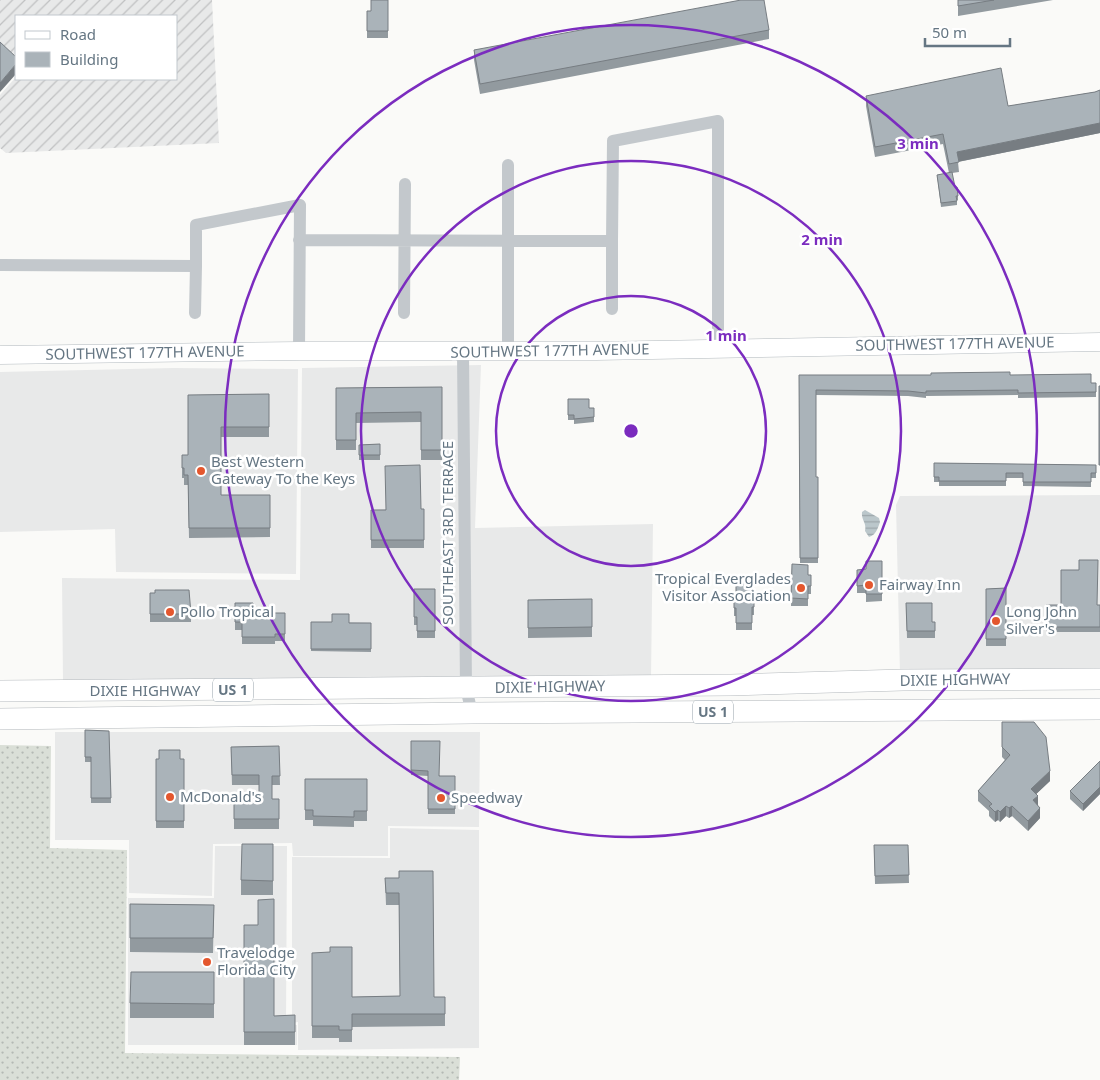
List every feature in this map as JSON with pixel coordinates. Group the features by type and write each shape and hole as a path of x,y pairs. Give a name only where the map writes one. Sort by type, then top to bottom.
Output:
{"highway":[{"name":"DIXIE HIGHWAY","path":"0,719 142,704 466,688 731,685 903,680 1100,679"},
{"name":"DIXIE HIGHWAY","path":"0,691 142,704 472,713 1100,709"}],"main road":[{"name":"SOUTHWEST 177TH AVENUE","path":"0,355 298,351 464,352 1100,342"}],"street":[{"path":"612,309 613,142 718,121 718,348"},
{"path":"508,165 508,351"},
{"path":"404,313 405,184"},
{"path":"195,313 196,225 300,205 298,351"},
{"path":"299,240 612,241"},
{"path":"0,265 196,266"},
{"name":"SOUTHEAST 3RD TERRACE","path":"464,352 466,688 472,713"}],"shaded area":[{"path":"0,0 212,0 219,143 6,153 0,148 0,95 15,78 15,80 178,80 178,15 15,15 15,66 0,53"},
{"path":"481,365 475,528 653,524 651,677 63,682 62,578 300,580 302,368"},
{"path":"173,368 298,369 296,574 116,572 115,529 0,532 0,372"},
{"path":"1100,495 1100,669 900,673 896,505 900,496"},
{"path":"865,510 879,518 880,522 875,533 869,537 865,531 862,515 862,512"},
{"path":"55,732 480,732 479,827 388,826 388,856 293,856 292,843 213,844 212,896 129,893 129,840 55,840"},
{"path":"0,745 51,746 50,848 127,850 125,1053 460,1057 459,1080 0,1080"},
{"path":"390,828 479,830 479,1048 298,1050 298,1022 292,1023 292,857 390,858"},
{"name":"Travelodge Florida City","path":"215,846 287,846 286,1024 297,1025 297,1045 128,1045 128,898 214,898"}],"building":[{"path":"371,0 388,0 388,31 367,31 367,11 371,11"},
{"path":"741,0 764,0 769,30 480,84 474,50"},
{"path":"958,0 994,0 958,6"},
{"path":"0,42 15,56 15,65 0,83"},
{"path":"1001,68 1008,106 1100,90 1100,123 957,152 959,162 949,164 943,134 875,147 866,96"},
{"path":"952,172 955,187 957,187 957,201 941,203 937,175"},
{"path":"1010,372 1010,375 1091,374 1091,383 1096,383 1096,392 1018,393 1018,390 926,391 926,393 908,391 816,390 818,558 800,558 799,375 931,375 931,373"},
{"path":"1100,386 1100,465 1099,465"},
{"path":"442,387 442,450 421,450 421,412 356,413 356,440 336,440 336,388"},
{"name":"Best Western Gateway To the Keys","path":"269,394 269,427 221,427 221,495 270,495 270,528 189,528 188,475 184,475 184,468 182,468 182,455 188,455 188,395"},
{"path":"568,399 589,399 589,408 594,408 594,417 574,419 574,415 568,415"},
{"path":"380,444 380,455 359,455 359,445"},
{"path":"934,463 1096,465 1096,473 1091,473 1091,482 1023,482 1023,473 1006,473 1006,481 939,481 939,477 934,477"},
{"path":"420,465 421,509 424,509 424,540 371,540 371,510 386,510 385,466"},
{"path":"1079,560 1098,560 1097,605 1100,605 1100,627 1046,627 1046,605 1061,605 1061,570 1079,570"},
{"name":"Fairway Inn","path":"866,561 882,561 882,594 866,594 866,585 857,586 857,570 866,569"},
{"name":"Tropical Everglades Visitor Association","path":"792,564 808,565 808,575 811,575 811,586 808,586 808,599 791,598"},
{"path":"736,581 752,581 754,607 752,607 752,623 736,623 734,596 736,596"},
{"name":"Long John Silver's","path":"1006,588 1006,639 986,639 986,589"},
{"path":"414,589 435,589 435,631 417,631 417,617 414,617"},
{"name":"Pollo Tropical","path":"155,590 189,590 191,614 150,614 150,593 155,593"},
{"path":"592,599 592,627 528,628 528,600"},
{"path":"235,603 253,603 253,613 285,613 285,634 275,634 275,637 242,637 242,622 235,622"},
{"path":"906,603 932,603 932,622 935,622 935,631 907,631"},
{"path":"332,614 349,614 349,623 371,623 371,649 311,649 311,622 332,622"},
{"path":"1002,722 1034,722 1046,737 1050,771 1031,789 1038,796 1033,800 1040,808 1028,821 1012,806 1009,808 1006,806 1000,812 998,810 995,812 989,806 992,804 978,791 1010,755 1002,747"},
{"path":"85,730 109,731 111,798 91,798 91,757 85,757"},
{"path":"411,741 440,741 439,776 455,776 455,809 428,809 428,771 411,770"},
{"path":"279,746 280,776 272,776 272,799 279,799 279,819 234,819 234,800 259,799 259,775 232,775 231,747"},
{"name":"McDonald's","path":"159,750 180,750 180,759 184,759 184,821 156,821 156,759 159,759"},
{"path":"1100,761 1100,787 1083,804 1070,791"},
{"path":"305,779 367,779 367,811 354,811 354,817 313,816 313,810 305,810"},
{"path":"242,844 273,844 273,881 241,880"},
{"path":"874,845 908,845 909,875 875,876"},
{"path":"399,871 433,871 434,997 445,997 445,1014 352,1014 352,1030 339,1030 339,1026 312,1026 312,953 330,952 330,947 352,947 352,997 400,996 399,893 386,893 385,878 399,878"},
{"path":"274,899 274,1016 295,1015 295,1032 244,1032 244,925 258,925 258,900"},
{"path":"130,904 214,905 213,938 130,938"},
{"path":"131,972 214,972 214,1004 130,1003"}],"place":[{"name":"Best Western Gateway To the Keys","path":"201,471"},
{"name":"Fairway Inn","path":"869,585"},
{"name":"Tropical Everglades Visitor Association","path":"801,588"},
{"name":"Pollo Tropical","path":"170,612"},
{"name":"Long John Silver's","path":"996,621"},
{"name":"McDonald's","path":"170,797"},
{"name":"Speedway","path":"441,798"},
{"name":"Travelodge Florida City","path":"207,962"}]}
